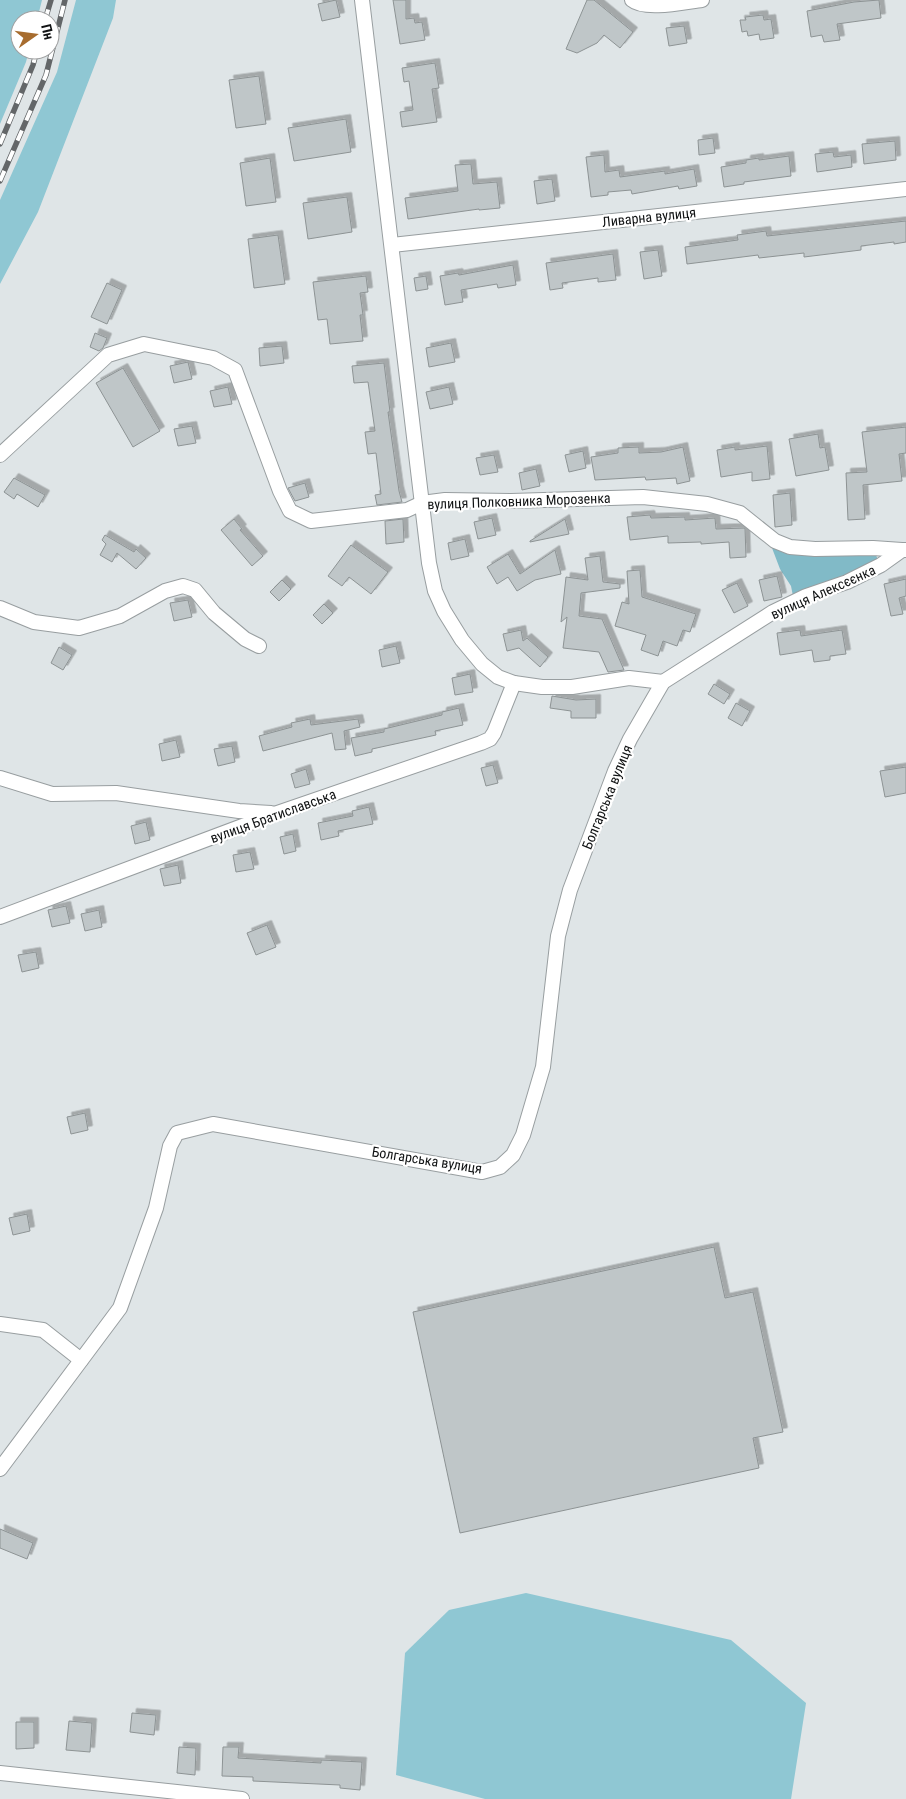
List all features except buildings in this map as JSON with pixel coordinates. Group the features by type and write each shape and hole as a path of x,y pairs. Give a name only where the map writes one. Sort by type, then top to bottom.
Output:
{"street":[{"path":"362,0 366,47 392,245 422,502 435,591 444,611 462,640 482,664 498,676 514,683 542,687 572,687 630,678 663,682"},
{"path":"632,0 646,5 702,0"},
{"name":"Ливарна вулиця","path":"392,245 906,189"},
{"name":"вулиця Полковника Морозенка","path":"0,455 108,355 144,344 213,358 235,370 280,492 290,511 311,521 407,510 422,502 445,500 652,498 707,504 740,512 775,541 790,547 815,550 873,548 904,550"},
{"name":"вулиця Алексєєнка","path":"663,682 773,612 806,596 847,582 881,565 904,550"},
{"path":"0,608 34,622 79,628 120,616 165,590 183,586 195,590 214,613 245,639 259,646"},
{"name":"Болгарська вулиця","path":"0,1470 120,1308 156,1208 170,1146 177,1133 213,1124 482,1172 500,1167 513,1155 523,1135 543,1067 558,936 570,890 615,771 630,739 663,682"},
{"name":"вулиця Братиславська","path":"0,917 277,813 482,743 490,739 494,733 514,683"},
{"path":"0,778 52,794 116,794 239,811 277,813"},
{"path":"0,1324 43,1330 81,1360"},
{"path":"0,1773 242,1799"}],"shaded area":[{"path":"0,0 42,0 40,10 10,10 10,60 26,60 0,124"},
{"path":"76,0 116,0 113,18 38,212 0,284 0,200 57,72"},
{"path":"772,548 789,553 875,553 879,562 793,596 791,586 780,569"},
{"path":"526,1593 731,1640 806,1703 791,1799 485,1799 396,1775 405,1653 449,1610"}],"railway":[{"path":"48,10 51,0"},
{"path":"0,181 46,75 65,0"},
{"path":"0,144 34,60"}]}
